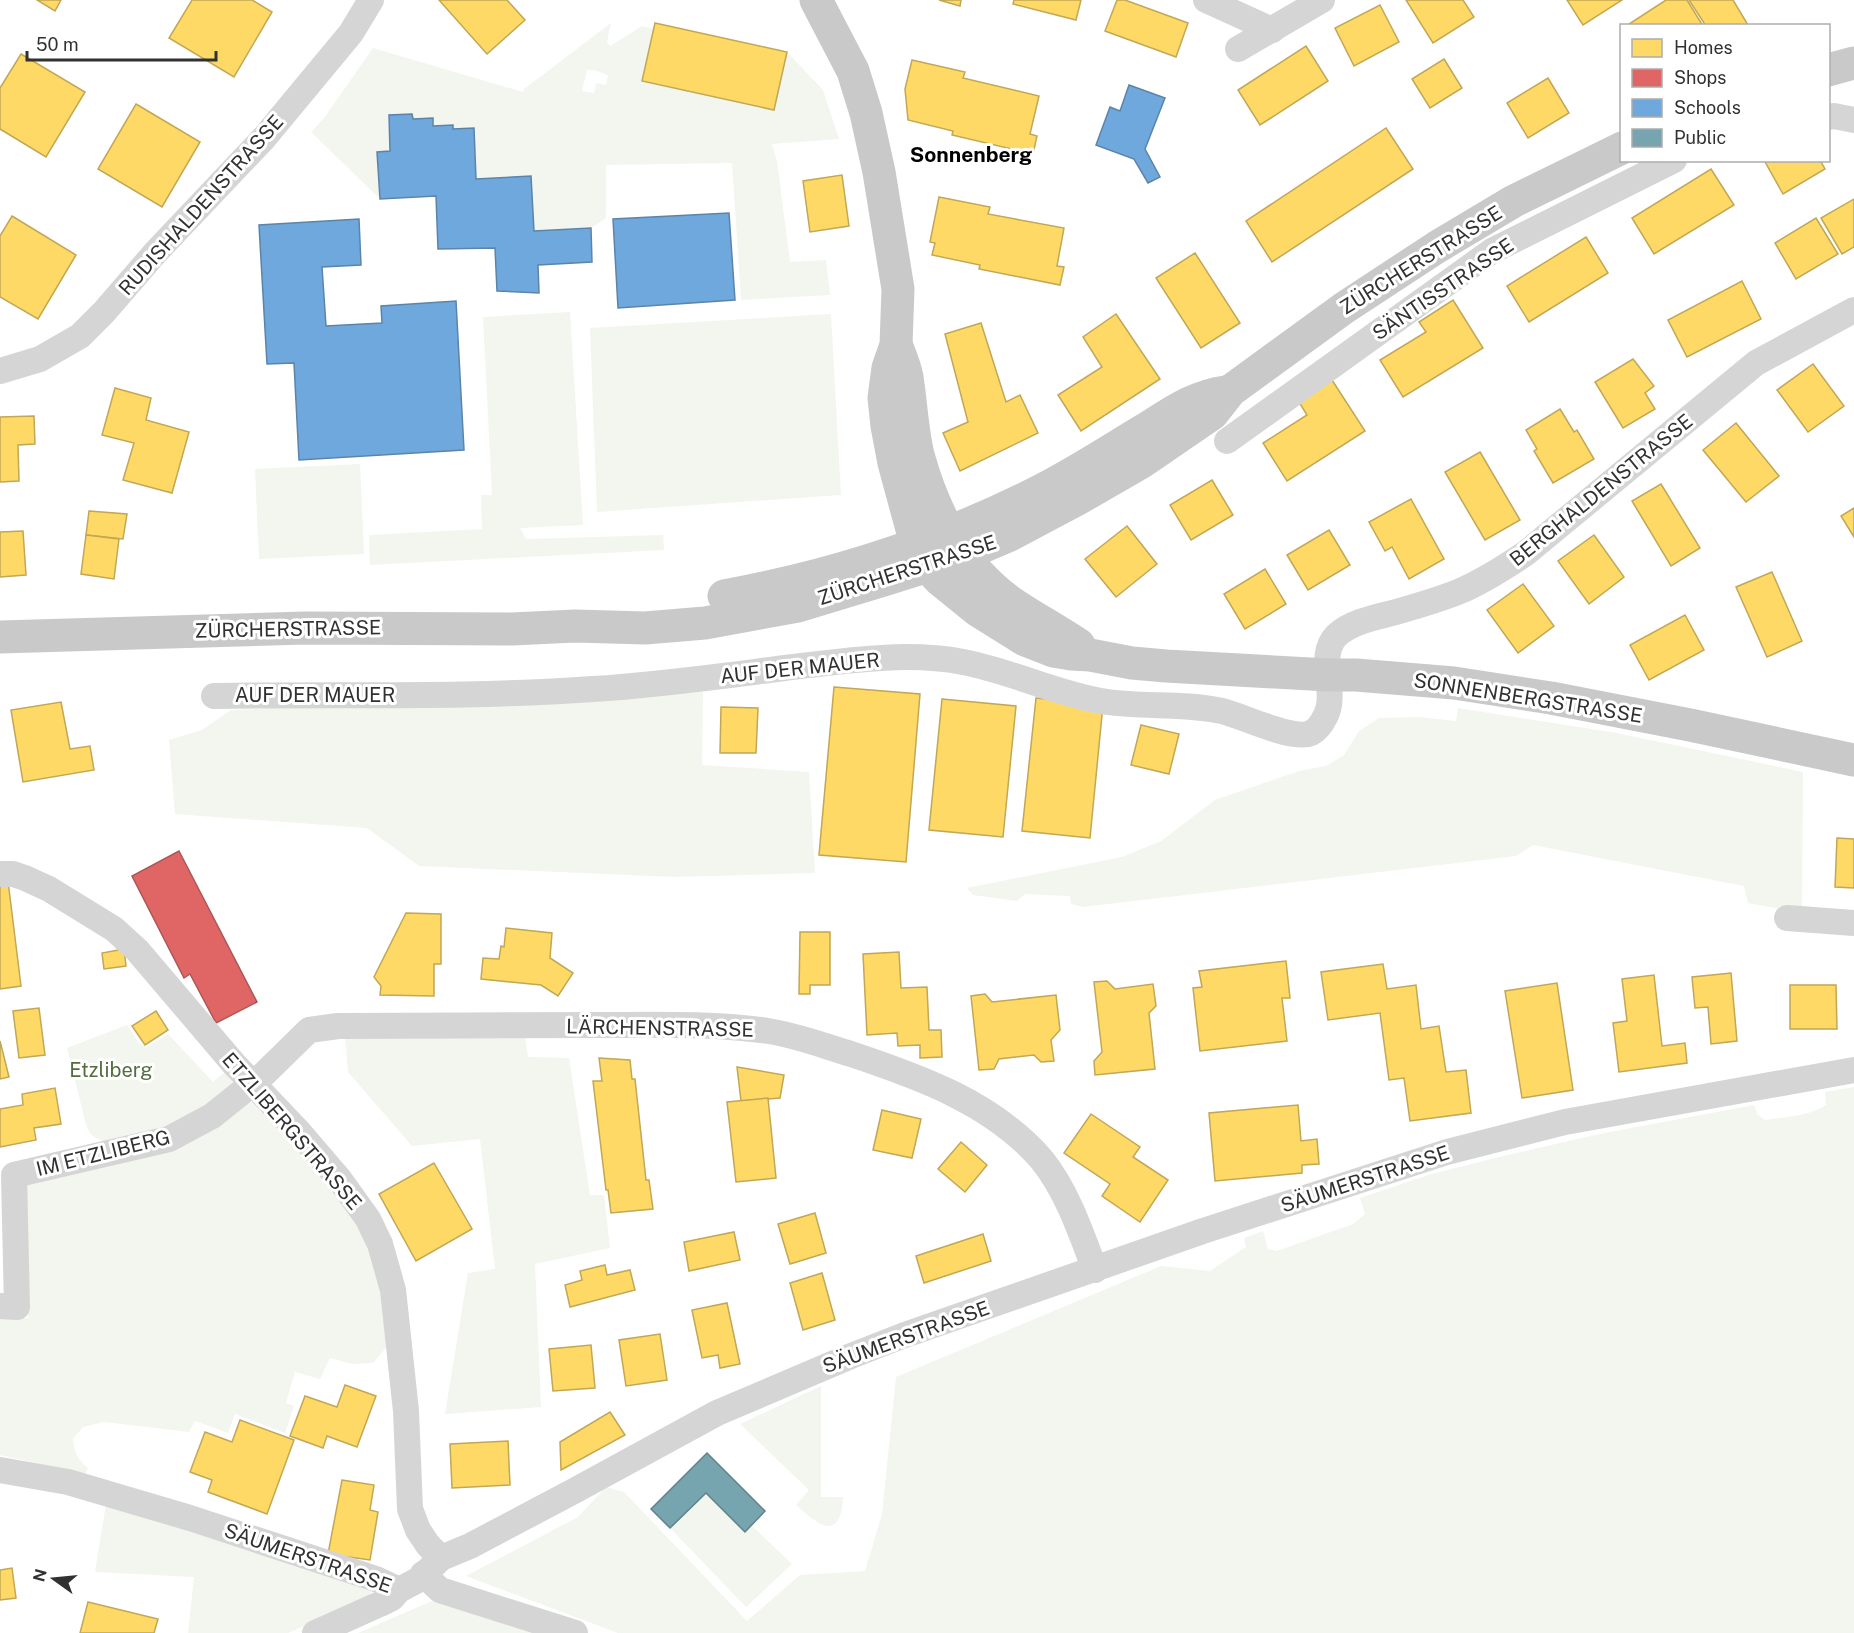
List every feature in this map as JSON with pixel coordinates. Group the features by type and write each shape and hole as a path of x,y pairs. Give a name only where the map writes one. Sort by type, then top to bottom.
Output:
{"main road":[{"name":"SONNENBERGSTRASSE","path":"816,0 853,71 866,113 879,172 898,289 896,345 885,383 884,398 894,463 922,555 940,580 977,610 1025,640 1053,651 1166,666 1356,675 1454,683 1690,725 1854,760"},
{"path":"1830,69 1854,63"},
{"name":"ZÜRCHERSTRASSE","path":"0,638 306,628 512,629 575,626 645,628 705,623 798,606 922,555 956,544 1190,402 1214,393 1230,391 1344,308 1437,247 1514,201 1620,149"},
{"name":"SONNENBERGSTRASSE","path":"896,345 906,376 911,423 919,456 932,494 956,544 972,568 1003,596 1077,644 1090,655"}],"street":[{"name":"RUDISHALDENSTRASSE","path":"0,371 40,359 80,336 264,138 351,33 371,0"},
{"path":"1206,0 1272,30"},
{"path":"1238,49 1322,0"},
{"name":"SÄNTISSTRASSE","path":"1227,441 1492,251 1670,162"},
{"name":"BERGHALDENSTRASSE","path":"1328,675 1329,648 1335,638 1346,628 1457,592 1504,568 1526,553 1756,363 1854,310"},
{"name":"AUF DER MAUER","path":"214,696 454,695 594,689 859,659 909,657 962,662 1000,671 1055,690 1102,701 1143,706 1198,707 1221,711 1287,734 1301,735 1312,733 1322,724 1329,711 1331,699 1328,675"},
{"name":"ETZLIBERGSTRASSE","path":"0,874 13,874 49,888 114,929 137,950 340,1180 368,1219 380,1244 393,1290 406,1411 410,1509 418,1530 428,1545 440,1590 575,1633"},
{"path":"1787,918 1854,923"},
{"name":"LÄRCHENSTRASSE","path":"252,1083 309,1030 338,1026 706,1025 769,1031 806,1040 899,1070 961,1096 989,1114 1018,1136 1043,1161 1065,1196 1095,1270"},
{"name":"SÄUMERSTRASSE","path":"0,1470 68,1482 190,1518 376,1579 399,1590 418,1580 432,1566 717,1413 850,1356 1224,1224 1447,1152 1564,1122 1854,1070"},
{"name":"IM ETZLIBERG","path":"0,1306 17,1307 14,1175 169,1139 212,1116 252,1083"},
{"path":"315,1633 380,1604 399,1590"}],"green space":[{"path":"611,23 607,42 610,46 642,26 654,29 643,81 774,110 787,52 823,90 839,139 772,144 777,161 790,262 826,260 830,295 741,300 732,163 606,165 606,218 591,228 534,231 531,176 476,179 474,128 453,129 453,125 433,126 433,118 413,119 412,114 389,115 390,151 377,152 380,199 311,132 324,118 373,48 523,92","holes":["587,70 608,75 606,85 596,83 594,93 582,91"]},
{"path":"570,312 583,525 520,528 526,539 663,535 664,550 370,565 369,535 482,529 481,495 492,495 483,317"},
{"path":"831,314 841,495 597,512 590,328"},
{"path":"360,464 364,554 259,559 255,469"},
{"path":"703,692 702,765 809,772 815,873 675,877 419,866 367,828 175,814 169,740 202,730 231,710"},
{"path":"1458,708 1617,733 1803,772 1802,913 1748,903 1744,886 1533,845 1516,856 1083,907 1071,904 1070,896 1025,894 1017,901 973,895 967,888 1122,857 1161,841 1215,800 1299,771 1326,766 1344,755 1359,731 1379,718 1419,717 1456,721"},
{"name":"Etzliberg","path":"127,1025 139,1043 147,1047 168,1034 213,1082 230,1068 232,1082 226,1095 156,1132 108,1143 96,1138 86,1125 67,1048"},
{"path":"525,1036 528,1057 569,1058 590,1195 604,1195 610,1248 535,1264 541,1407 445,1414 468,1273 495,1269 480,1139 412,1146 348,1072 345,1037"},
{"path":"1854,1087 1854,1633 618,1633 466,1576 578,1517 606,1487 624,1492 747,1621 800,1575 865,1571 882,1514 896,1377 1161,1266 1210,1271 1246,1247 1244,1238 1263,1231 1268,1249 1277,1251 1353,1224 1365,1214 1360,1198 1431,1174 1599,1134 1754,1105 1758,1115 1765,1120 1797,1116 1826,1105 1825,1092"},
{"path":"252,1102 265,1106 348,1202 371,1242 385,1294 390,1343 373,1363 352,1364 330,1358 320,1379 295,1372 286,1403 294,1406 285,1433 235,1414 228,1433 195,1421 189,1432 104,1422 83,1427 73,1439 77,1455 88,1468 85,1474 0,1455 0,1317 28,1318 20,1197 24,1182"},
{"path":"821,1386 821,1497 843,1497 838,1520 833,1525 827,1526 812,1519 796,1505 809,1490 740,1424"},
{"path":"706,1493 751,1525 792,1564 746,1607 670,1528"},
{"path":"107,1498 368,1587 372,1592 367,1599 288,1633 188,1633 194,1577 95,1572"},
{"path":"432,1601 538,1633 358,1633"}],"building: Homes":[{"path":"37,0 61,0 55,11"},
{"path":"192,0 252,0 272,12 234,77 169,38"},
{"path":"439,0 507,0 525,20 487,54"},
{"path":"939,0 961,0 960,6"},
{"path":"1014,0 1081,0 1076,20 1013,4"},
{"path":"1117,0 1125,0 1188,23 1176,57 1105,31"},
{"path":"1406,0 1463,0 1474,17 1433,43"},
{"path":"1567,0 1622,0 1583,25"},
{"path":"1666,0 1687,0 1702,24 1629,24"},
{"path":"1689,0 1733,0 1747,24 1705,24"},
{"path":"1380,5 1399,42 1354,66 1335,28"},
{"path":"655,23 787,52 774,110 642,81"},
{"path":"1306,46 1328,81 1260,125 1238,90"},
{"path":"21,54 85,92 46,157 0,129 0,88"},
{"path":"1444,59 1462,88 1430,108 1412,79"},
{"path":"912,60 965,72 963,78 1039,96 1030,134 1037,136 1033,154 952,135 953,131 908,120 905,89"},
{"path":"1548,78 1569,113 1528,138 1507,103"},
{"path":"136,104 200,142 162,207 98,169"},
{"path":"1386,128 1413,169 1272,262 1246,221"},
{"path":"1765,162 1821,162 1825,169 1783,194"},
{"path":"1711,169 1734,205 1654,254 1632,218"},
{"path":"842,175 849,226 810,232 803,181"},
{"path":"939,197 990,207 988,214 1064,228 1057,266 1064,267 1060,285 979,269 980,265 932,255 935,243 930,242"},
{"path":"1854,199 1854,247 1842,254 1821,218"},
{"path":"12,216 76,255 38,319 0,297 0,236"},
{"path":"1816,218 1838,254 1796,279 1775,243"},
{"path":"1586,237 1608,273 1529,322 1507,286"},
{"path":"1195,253 1240,323 1201,348 1156,278"},
{"path":"1742,281 1761,319 1687,357 1668,320"},
{"path":"1453,300 1483,348 1403,397 1380,360 1426,332 1419,322"},
{"path":"1116,314 1160,379 1081,431 1058,395 1102,367 1083,337"},
{"path":"981,323 1006,402 1020,395 1038,433 960,471 943,433 968,422 945,334"},
{"path":"1633,359 1654,386 1645,393 1655,409 1623,428 1595,382"},
{"path":"1813,364 1844,406 1808,432 1777,390"},
{"path":"1332,380 1365,431 1287,481 1263,443 1307,415 1299,402"},
{"path":"115,388 151,398 146,420 189,432 172,493 123,480 134,443 102,435"},
{"path":"1560,409 1574,432 1577,430 1594,459 1553,483 1534,451 1537,449 1526,430"},
{"path":"34,416 35,444 18,445 19,481 0,482 0,417"},
{"path":"1736,423 1779,476 1746,502 1703,450"},
{"path":"1480,452 1520,520 1485,540 1445,472"},
{"path":"1212,480 1233,515 1191,540 1170,505"},
{"path":"1661,484 1700,548 1671,566 1632,501"},
{"path":"1411,499 1444,559 1409,579 1392,547 1385,551 1369,522"},
{"path":"1854,508 1854,537 1841,516"},
{"path":"89,511 127,514 123,539 86,535"},
{"path":"1127,526 1157,564 1116,597 1085,559"},
{"path":"1329,530 1350,565 1308,590 1287,555"},
{"path":"23,531 26,575 0,577 0,532"},
{"path":"86,535 119,539 114,579 81,574"},
{"path":"1594,535 1624,577 1589,604 1558,561"},
{"path":"1265,569 1286,604 1245,629 1224,594"},
{"path":"1772,572 1802,641 1767,657 1736,587"},
{"path":"1523,584 1554,626 1518,653 1487,610"},
{"path":"1685,615 1704,650 1649,680 1630,645"},
{"path":"834,687 920,694 906,862 819,855"},
{"path":"1036,698 1103,705 1090,838 1022,831"},
{"path":"942,699 1016,706 1003,837 929,830"},
{"path":"61,702 70,749 90,746 94,770 23,782 11,710"},
{"path":"721,707 758,708 756,753 720,753"},
{"path":"1141,725 1179,734 1169,774 1131,765"},
{"path":"1837,838 1854,839 1854,888 1835,887"},
{"path":"8,881 21,986 0,989 0,882"},
{"path":"406,913 441,914 441,964 434,964 434,996 380,995 381,986 374,977"},
{"path":"506,928 552,933 550,958 573,973 558,996 541,985 481,979 483,958 499,959 501,946 504,947"},
{"path":"800,932 830,932 830,985 810,985 810,994 799,994"},
{"path":"124,949 126,966 104,969 102,953"},
{"path":"899,952 901,988 927,987 929,1030 941,1030 942,1057 920,1058 920,1045 898,1046 897,1033 867,1035 863,954"},
{"path":"1286,961 1290,998 1282,998 1287,1041 1200,1051 1193,988 1202,987 1199,971"},
{"path":"1383,964 1387,989 1416,985 1421,1029 1439,1026 1446,1072 1466,1070 1471,1113 1410,1121 1404,1078 1389,1080 1380,1013 1328,1020 1321,972"},
{"path":"1731,973 1737,1041 1711,1044 1708,1007 1695,1008 1692,977"},
{"path":"1654,975 1662,1046 1685,1043 1687,1063 1619,1072 1613,1023 1627,1021 1622,979"},
{"path":"1107,981 1115,989 1153,984 1156,1006 1149,1013 1155,1069 1095,1075 1094,1061 1102,1052 1094,982"},
{"path":"1557,983 1573,1090 1522,1098 1505,991"},
{"path":"1790,985 1836,985 1837,1029 1790,1029"},
{"path":"985,994 992,1002 1056,995 1060,1030 1051,1040 1054,1061 1041,1062 1034,1055 999,1059 994,1069 979,1070 971,996"},
{"path":"39,1008 45,1055 19,1058 13,1011"},
{"path":"156,1011 168,1030 145,1045 132,1026"},
{"path":"0,1041 9,1077 0,1079"},
{"path":"599,1058 630,1060 632,1079 635,1079 646,1180 649,1180 653,1209 611,1213 608,1190 606,1190 593,1081 602,1081"},
{"path":"737,1067 784,1075 780,1098 741,1101"},
{"path":"55,1088 61,1124 34,1128 36,1140 0,1147 0,1109 23,1105 22,1094"},
{"path":"768,1098 776,1178 736,1182 727,1102"},
{"path":"1298,1105 1301,1141 1317,1139 1319,1164 1302,1165 1302,1173 1215,1181 1209,1113"},
{"path":"882,1110 921,1119 912,1158 873,1150"},
{"path":"1091,1114 1140,1147 1133,1157 1168,1180 1140,1222 1102,1196 1110,1184 1064,1153"},
{"path":"961,1142 987,1165 965,1192 938,1169"},
{"path":"434,1163 472,1229 416,1261 379,1194"},
{"path":"815,1213 826,1253 790,1264 778,1224"},
{"path":"734,1232 740,1260 689,1271 684,1242"},
{"path":"983,1234 991,1261 924,1283 916,1256"},
{"path":"605,1265 607,1275 630,1270 635,1290 570,1307 565,1285 582,1280 580,1271"},
{"path":"822,1273 835,1320 803,1330 790,1283"},
{"path":"727,1303 740,1364 720,1368 718,1355 702,1358 692,1310"},
{"path":"660,1334 667,1380 626,1386 619,1340"},
{"path":"591,1345 595,1388 553,1391 549,1349"},
{"path":"345,1385 376,1396 357,1447 327,1436 323,1448 290,1436 305,1396 337,1407"},
{"path":"610,1412 625,1435 561,1470 560,1442"},
{"path":"240,1420 294,1440 267,1514 208,1492 212,1480 190,1472 205,1432 232,1442"},
{"path":"508,1441 510,1485 452,1488 450,1444"},
{"path":"342,1480 374,1485 370,1510 378,1512 370,1560 328,1554"},
{"path":"12,1568 16,1598 0,1600 0,1570"},
{"path":"88,1602 158,1619 154,1633 80,1633"}],"building: Shops":[{"path":"179,851 257,1002 216,1023 190,974 184,978 132,876"}],"building: Schools":[{"path":"1129,85 1165,98 1145,149 1160,177 1148,183 1134,159 1096,145 1110,107 1120,111"},
{"path":"412,114 413,119 433,118 433,126 453,125 453,129 474,128 476,179 531,176 534,231 591,228 592,262 538,265 539,293 497,291 495,248 438,249 436,196 380,199 377,152 390,151 389,115"},
{"path":"729,213 735,300 618,308 613,219"},
{"path":"359,219 361,265 322,267 326,326 382,323 381,306 456,301 464,450 299,460 294,363 267,364 259,225"}],"building: Public":[{"path":"707,1453 765,1511 745,1532 706,1493 670,1528 651,1509"}],"district":[{"name":"Sonnenberg","path":"971,155"}]}
